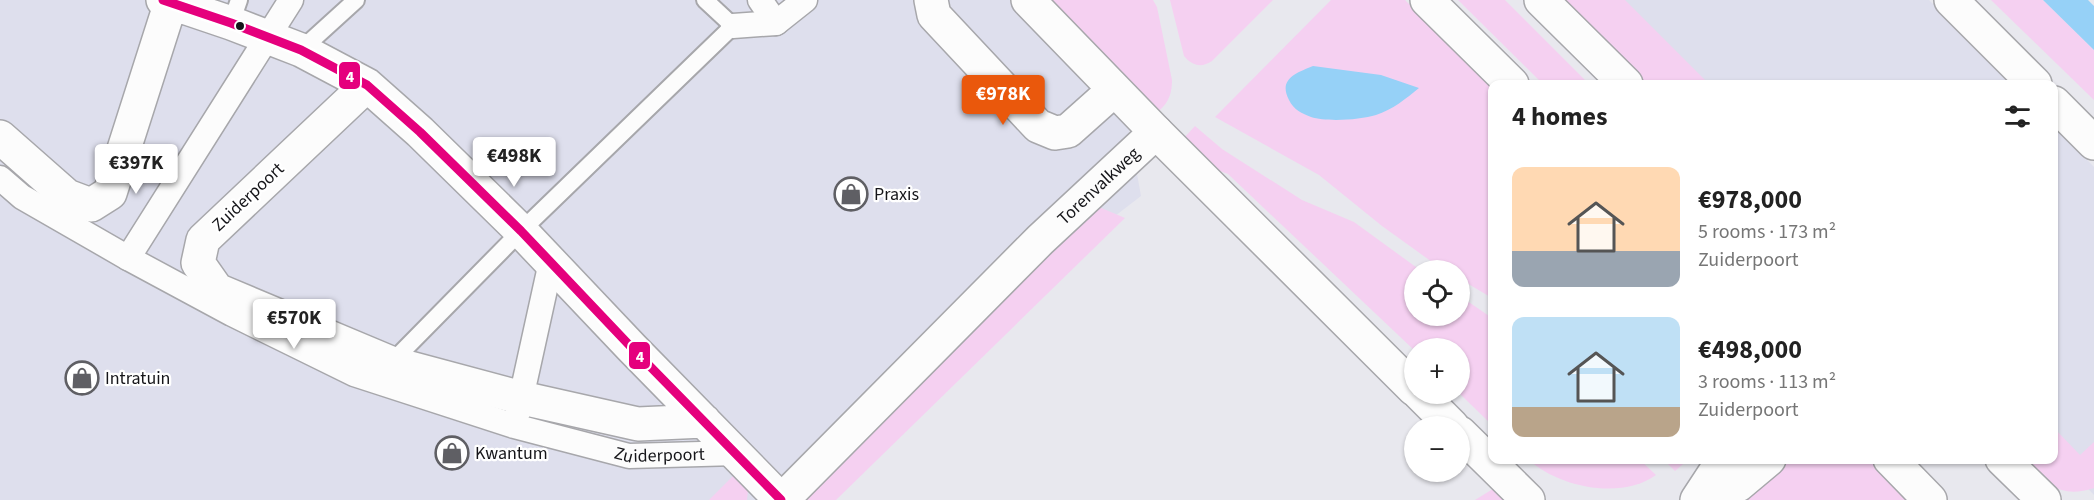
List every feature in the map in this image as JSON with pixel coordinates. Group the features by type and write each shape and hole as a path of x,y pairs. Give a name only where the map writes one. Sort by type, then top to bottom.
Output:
{"street":[{"path":"128,258 291,0"},
{"path":"760,0 776,22"},
{"path":"733,26 776,22 805,0"},
{"path":"931,0 934,15 1038,126 1055,133 1068,131 1114,90"},
{"path":"1028,0 1114,90 1404,378"},
{"path":"1427,0 1508,80"},
{"path":"1541,0 1622,80"},
{"path":"1951,0 2031,80"},
{"name":"Zuiderpoort","path":"0,137 68,196 91,205 110,193 167,1 235,11 267,36 301,50 367,85 420,132 521,231 782,500"},
{"name":"Zuiderpoort","path":"367,85 203,240 198,263 217,290 391,363 629,456 736,453"},
{"path":"2058,106 2094,143"},
{"name":"Torenvalkweg","path":"782,500 1032,249 1156,132"},
{"name":"Zuiderpoort","path":"0,178 22,197 128,258 232,314 354,374 518,412 638,424 704,421"},
{"path":"518,412 551,262"},
{"path":"1430,404 1442,416"},
{"path":"1470,443 1488,461"},
{"path":"1491,464 1528,500"},
{"path":"1697,500 1722,464"},
{"path":"1704,500 1738,485 1763,464"},
{"path":"1895,464 1930,500"},
{"path":"2007,464 2044,500"}],"lane":[{"path":"301,50 356,0"},
{"path":"391,363 521,231 733,26 705,0"}],"shaded area":[{"path":"0,0 1081,0 1116,58 1141,196 1106,223 822,500 0,500"},
{"path":"1051,0 1153,0 1157,7 1172,80 1169,97 1159,111"},
{"path":"1170,0 1273,0 1212,61 1197,65 1184,56"},
{"path":"1331,0 1405,0 1488,84 1488,296 1470,285 1470,260 1429,260 1382,226 1319,175 1215,117"},
{"path":"1458,0 1505,0 1585,80 1539,80"},
{"path":"1557,0 1625,0 1705,80 1640,80"},
{"path":"1583,0 1929,0 2008,80 1667,80"},
{"path":"1991,0 2043,0 2094,50 2094,100"},
{"path":"1195,126 1222,149 1302,200 1354,222 1406,260 1404,260 1404,326 1470,326 1470,303 1488,315 1488,421 1470,404 1470,338 1404,338 1404,341 1228,174 1207,166 1182,140"},
{"path":"2058,130 2094,167 2094,495 2058,457"},
{"path":"1099,207 1125,218 836,500 800,500"},
{"path":"2058,432 2080,455 2094,442 2094,488 2070,492 2044,481 2025,464 2058,464"},
{"path":"1534,464 1644,464 1656,475 1642,483 1609,489 1573,483"},
{"path":"1668,464 1683,464 1675,471"},
{"path":"1777,464 1874,464 1909,500 1734,500"},
{"path":"737,472 748,490 747,500 709,500"},
{"path":"1496,487 1509,500 1475,500"}],"water":[{"path":"2043,0 2088,0 2094,6 2094,50"},
{"path":"1313,66 1381,75 1419,88 1393,107 1376,115 1343,120 1317,119 1296,109 1286,93 1287,82 1290,78"}],"transit line":[{"name":"4","path":"163,0 301,50 367,85 420,132 521,231 781,500"}],"place":[{"name":"Praxis","path":"851,194"},
{"name":"Intratuin","path":"82,378"},
{"name":"Kwantum","path":"452,453"}]}
